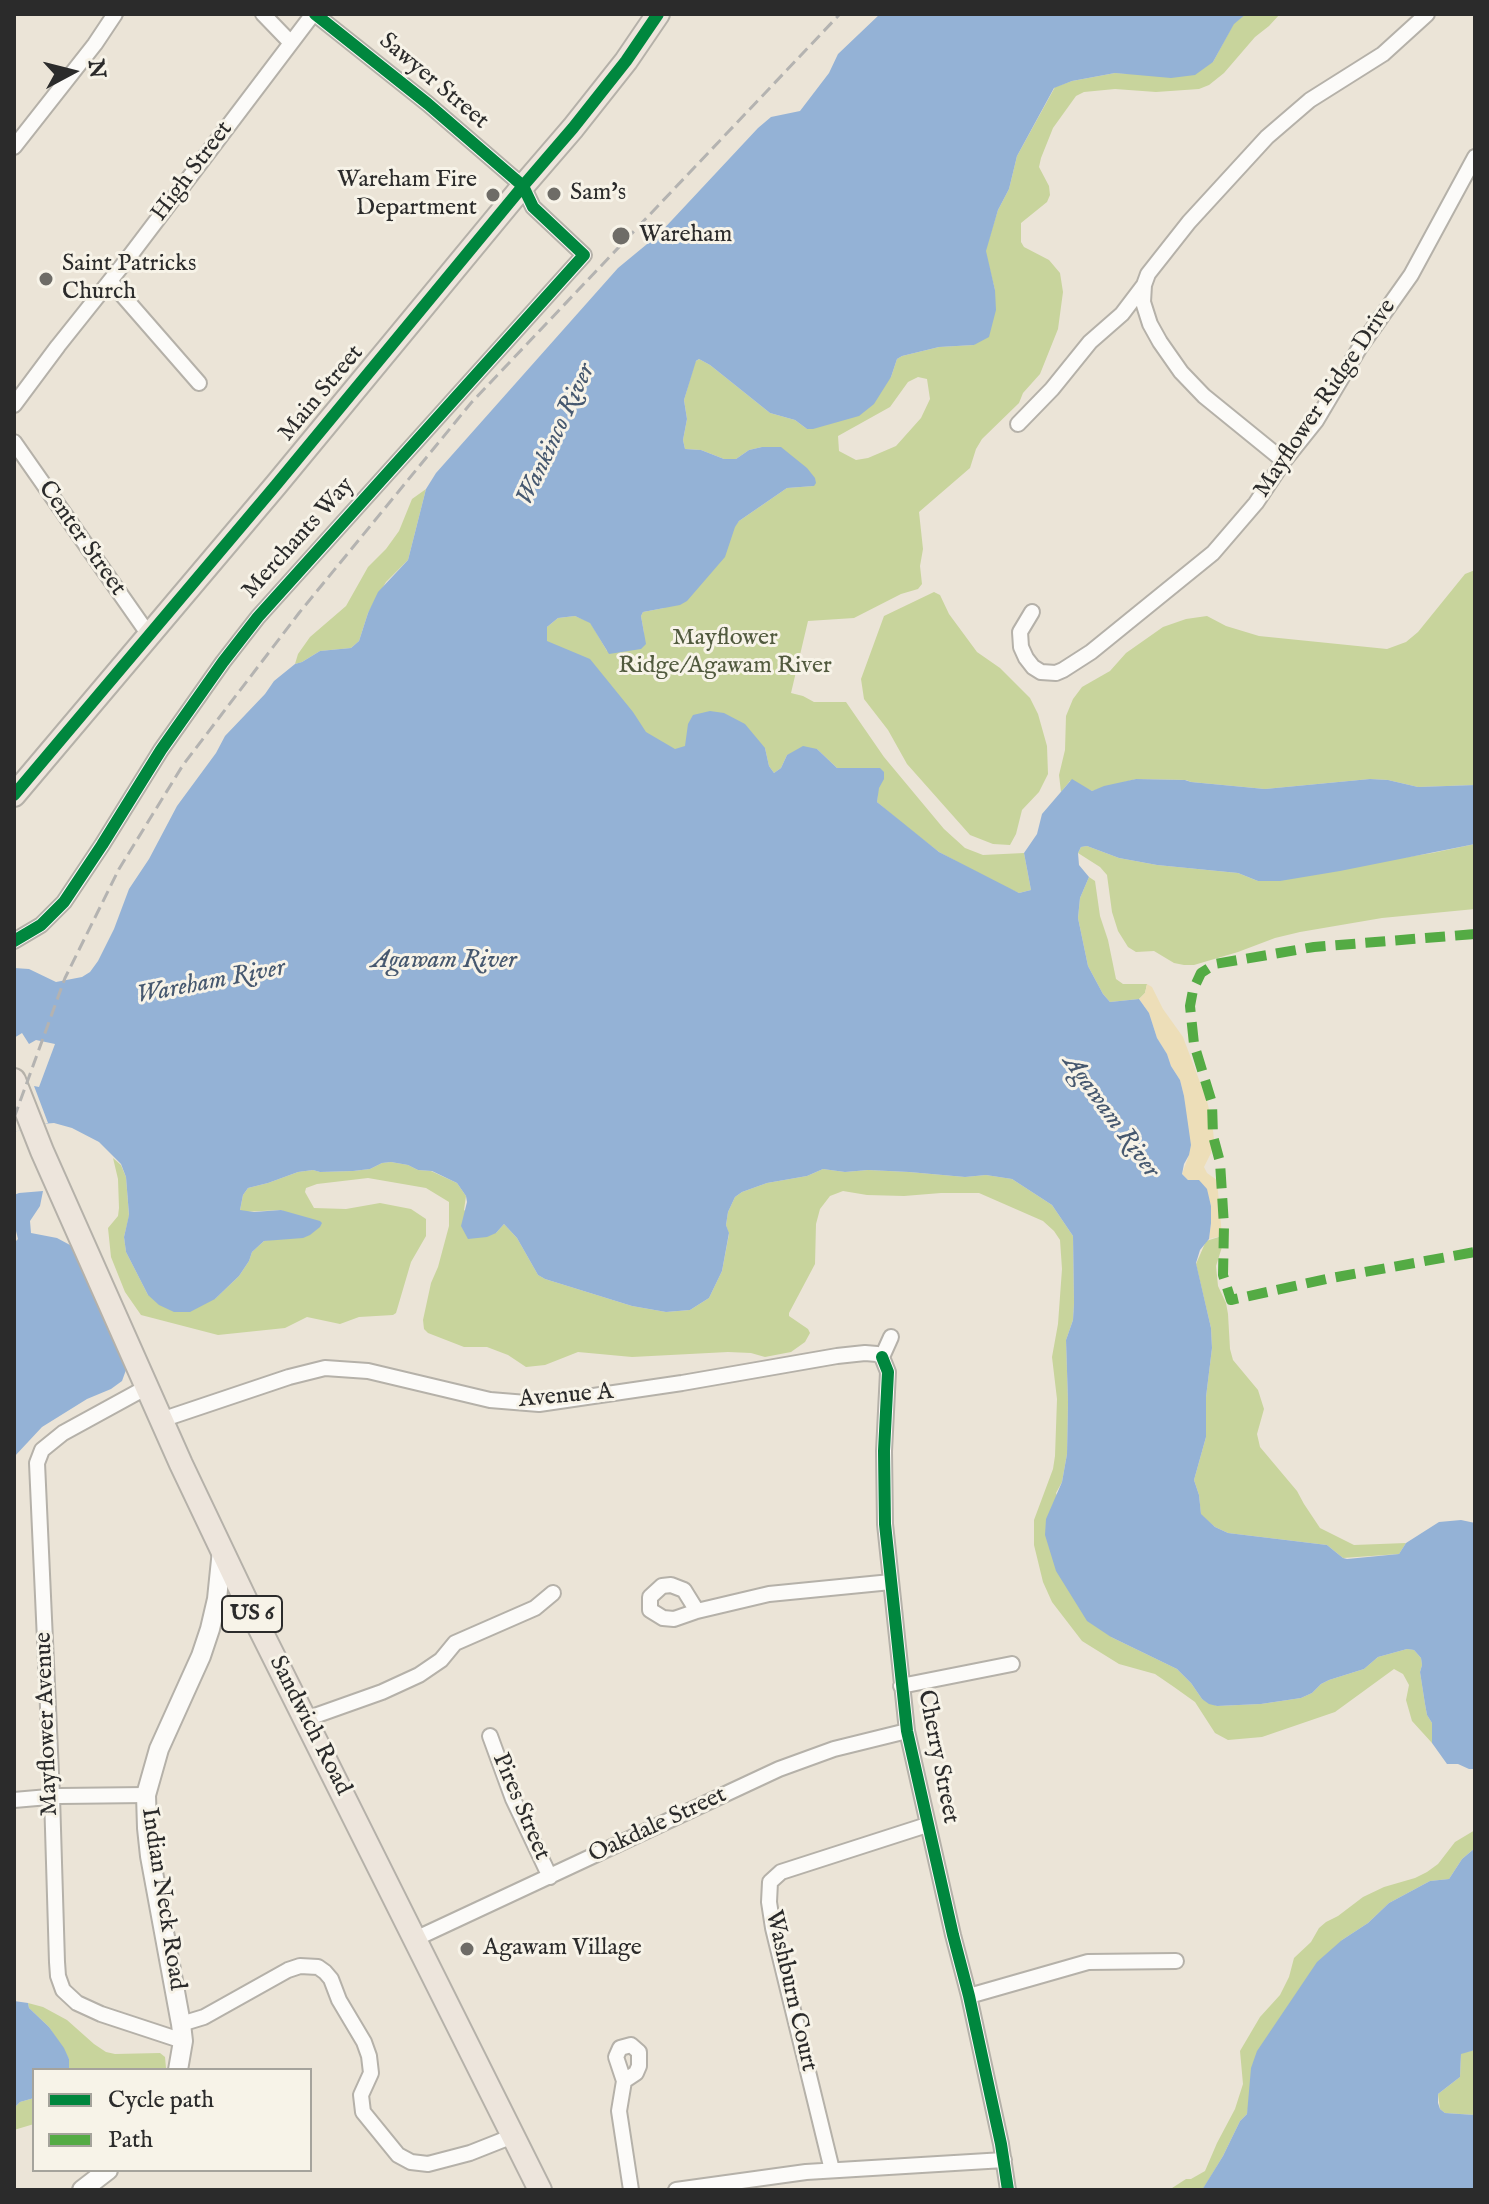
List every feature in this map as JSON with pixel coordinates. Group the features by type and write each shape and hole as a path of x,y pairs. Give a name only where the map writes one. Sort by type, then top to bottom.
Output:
{"main road":[{"name":"Main Street","path":"14,795 549,158 604,90 658,14"},
{"name":"Sandwich Road","path":"14,1080 42,1151 161,1420 222,1549 540,2190"}],"street":[{"path":"14,147 115,14"},
{"path":"263,14 291,43"},
{"name":"High Street","path":"14,405 314,14"},
{"name":"Sawyer Street","path":"314,14 428,104 523,186"},
{"path":"1284,461 1204,396 1181,372 1150,324 1143,302 1144,285 1148,274 1189,222 1279,125 1310,100 1383,54 1427,14"},
{"name":"Mayflower Ridge Drive","path":"1032,612 1020,632 1021,647 1033,667 1046,673 1056,673 1091,652 1213,553 1256,503 1316,421 1360,347 1411,275 1475,157"},
{"name":"Merchants Way","path":"14,941 41,925 64,902 146,772 258,617 584,255 533,207 523,186"},
{"path":"110,281 199,383"},
{"path":"1018,424 1052,389 1090,342 1122,314 1144,285"},
{"name":"Center Street","path":"14,442 149,635"},
{"path":"882,1357 891,1337"},
{"name":"Avenue A","path":"161,1420 325,1368 378,1373 490,1400 539,1404 837,1356 873,1353 882,1357"},
{"name":"Cherry Street","path":"882,1357 888,1372 884,1493 907,1731 969,1996 1008,2190"},
{"name":"Mayflower Avenue","path":"147,1387 63,1433 42,1450 38,1459 36,1481 57,1962 63,1990 89,2009 182,2032"},
{"name":"Indian Neck Road","path":"178,2068 182,2032 150,1856 146,1795 159,1749 210,1629 217,1599 222,1549"},
{"path":"697,1611 769,1594 891,1582"},
{"path":"306,1719 382,1692 419,1675 441,1660 455,1643 535,1608 553,1593"},
{"path":"901,1686 1012,1664"},
{"name":"Oakdale Street","path":"415,1939 788,1765 834,1749 907,1731"},
{"name":"Pires Street","path":"490,1736 513,1799 550,1877"},
{"path":"14,1800 52,1796 146,1795"},
{"name":"Washburn Court","path":"832,2170 771,1915 770,1882 781,1872 927,1825"},
{"path":"969,1996 1088,1962 1176,1961"},
{"path":"182,2032 288,1970 318,1967 331,1979 369,2056 371,2073 361,2095 363,2112 398,2155 411,2162 428,2164 470,2153 513,2136"},
{"path":"624,2081 619,2111 631,2190"},
{"path":"676,2190 832,2170 1004,2160"},
{"path":"82,2190 105,2172"}],"green space":[{"name":"Mayflower Ridge/Agawam River","path":"1246,14 1280,14 1209,85 1199,89 1156,92 1115,89 1084,92 1076,96 1053,128 1039,167 1050,195 1047,202 1021,223 1024,247 1049,260 1060,273 1063,292 1058,329 1040,374 1023,393 1019,403 982,439 970,468 919,512 923,549 920,566 922,584 918,589 901,594 854,618 808,621 791,693 814,702 846,702 884,757 944,829 965,848 983,855 1024,853 1031,890 1019,893 998,884 939,852 904,825 877,802 880,768 837,768 817,749 787,755 781,768 774,773 765,748 674,767 547,642 547,627 558,618 575,616 590,622 607,651 644,633 643,612 664,608 739,521 787,488 814,486 780,447 749,450 736,459 685,449 683,440 687,419 684,400 695,362 699,359 710,365 770,413 795,420 807,429 891,377 897,359 902,356 939,347 974,345 995,290 985,251 998,210 1009,189 1017,156 1055,87 1115,73 1135,74 1213,62 1234,23","holes":["918,377 927,379 930,399 921,418 896,446 856,460 839,451 838,436 890,407 908,382"]},
{"path":"426,489 408,560 386,582 368,613 359,641 351,648 320,651 295,664 310,637 346,606 368,567 399,531 412,499"},
{"path":"1475,570 1475,785 1418,787 1370,779 1265,789 1186,780 1136,779 1092,791 1070,781 1061,792 1059,775 1065,750 1066,716 1073,699 1082,687 1110,671 1126,653 1163,627 1207,616 1226,626 1259,636 1387,649 1406,642 1418,632 1465,574"},
{"path":"934,592 940,595 949,614 977,652 1000,668 1030,698 1038,714 1047,746 1048,774 1039,792 1022,810 1010,845 993,844 970,835 907,764 888,730 864,699 861,679 884,616"},
{"path":"1475,844 1475,909 1382,918 1300,932 1194,965 1174,963 1154,951 1136,952 1128,947 1118,931 1112,912 1107,875 1078,853 1081,847 1087,846 1119,858 1238,873 1258,881"},
{"path":"1089,877 1095,881 1100,916 1116,979 1123,984 1147,984 1145,993 1139,999 1110,1002 1088,966 1078,918 1080,898"},
{"path":"113,1158 121,1165 126,1177 129,1216 124,1237 126,1252 148,1295 215,1299 239,1276 252,1252 264,1241 274,1239 285,1212 242,1212 243,1195 248,1188 298,1172 353,1171 391,1162 431,1171 457,1183 466,1196 464,1210 496,1233 504,1224 517,1238 538,1275 545,1279 632,1306 666,1312 690,1310 709,1298 722,1271 729,1234 726,1225 728,1212 735,1197 742,1192 823,1169 965,1177 986,1175 1012,1179 1052,1205 1073,1236 1073,1320 1066,1340 1067,1454 1062,1482 1056,1493 1111,1637 1177,1669 1202,1699 1217,1706 1301,1698 1329,1680 1364,1669 1378,1657 1414,1650 1421,1658 1420,1672 1427,1715 1432,1723 1432,1743 1412,1721 1406,1700 1409,1685 1403,1674 1394,1669 1335,1712 1262,1737 1228,1740 1215,1733 1195,1702 1155,1674 1119,1664 1082,1641 1052,1602 1043,1582 1034,1545 1034,1520 1055,1456 1057,1399 1052,1357 1062,1269 1060,1240 1043,1221 979,1193 904,1196 843,1191 830,1196 820,1209 816,1224 815,1264 789,1313 810,1333 805,1342 791,1352 765,1357 728,1352 632,1357 578,1352 545,1365 526,1367 508,1355 487,1347 464,1347 424,1329 431,1283 449,1226 449,1202 426,1188 368,1178 317,1184 306,1188 305,1192 314,1208 346,1209 380,1203 411,1209 426,1219 426,1236 411,1262 393,1315 359,1317 340,1324 307,1317 285,1328 218,1335 141,1315 125,1292 111,1257 108,1228 118,1216 119,1208 118,1179"},
{"path":"1222,1236 1216,1266 1218,1286 1226,1303 1233,1360 1258,1390 1264,1409 1257,1434 1260,1447 1297,1491 1320,1528 1354,1545 1406,1543 1399,1554 1343,1558 1327,1545 1228,1533 1201,1515 1194,1480 1206,1437 1206,1397 1212,1348 1211,1328 1196,1264 1206,1241"},
{"path":"1475,1830 1475,1848 1462,1859 1449,1879 1430,1881 1389,1903 1368,1923 1342,1940 1250,2099 1247,2114 1240,2121 1203,2189 1169,2190 1205,2171 1235,2109 1243,2084 1240,2051 1260,2017 1280,1995 1294,1958 1311,1942 1319,1928 1363,1897 1427,1872 1438,1864 1455,1842"},
{"path":"28,2003 43,2007 67,2020 106,2052 160,2053 165,2057 166,2068 69,2068 69,2059 49,2027 29,2008"},
{"path":"1475,2050 1475,2115 1445,2113 1440,2109 1438,2094 1460,2077 1461,2053"},
{"path":"32,2099 32,2125 14,2130 14,2108 20,2102"}],"sand":[{"path":"1147,984 1152,987 1183,1037 1207,1101 1214,1140 1204,1167 1217,1180 1222,1236 1209,1239 1211,1206 1206,1189 1182,1174 1189,1155 1184,1096 1180,1080 1157,1038 1149,1013 1139,999 1145,993"}],"water":[{"path":"880,14 1246,14 1234,24 1213,62 1195,75 1171,78 1115,73 1072,81 1054,88 1017,156 1009,189 998,210 986,251 996,310 989,337 974,345 939,347 902,356 897,359 891,377 874,404 859,416 813,429 770,413 710,365 699,359 696,361 684,400 687,419 683,440 685,449 736,459 749,450 781,447 807,468 816,483 814,486 787,488 739,521 725,557 687,601 643,612 646,644 641,649 609,654 590,623 575,616 558,618 547,627 547,641 590,659 646,732 675,749 685,746 688,724 693,715 710,711 724,713 745,724 765,748 774,773 781,768 787,755 803,746 817,749 837,768 880,768 884,779 877,802 939,852 1019,893 1031,890 1024,853 1037,834 1042,814 1072,779 1092,791 1136,779 1185,780 1265,789 1370,779 1418,787 1475,785 1475,844 1280,881 1258,881 1238,873 1157,865 1081,847 1079,865 1089,877 1080,898 1078,918 1088,966 1103,994 1110,1002 1139,999 1149,1013 1157,1038 1180,1080 1191,1145 1182,1174 1188,1180 1199,1180 1207,1189 1211,1206 1209,1239 1200,1250 1196,1263 1211,1328 1212,1348 1206,1397 1206,1437 1194,1480 1201,1514 1215,1527 1228,1533 1327,1545 1347,1559 1399,1554 1406,1543 1439,1522 1461,1520 1475,1523 1475,1769 1447,1764 1432,1743 1432,1723 1427,1715 1420,1672 1421,1658 1414,1650 1378,1657 1364,1669 1329,1680 1301,1698 1217,1706 1202,1699 1177,1669 1111,1637 1087,1621 1056,1571 1045,1535 1046,1519 1062,1482 1067,1454 1066,1340 1073,1320 1073,1236 1052,1205 1012,1179 986,1175 965,1177 823,1169 742,1192 735,1197 728,1212 726,1225 729,1233 722,1271 709,1298 690,1310 666,1312 632,1306 545,1279 538,1275 517,1238 504,1224 487,1237 468,1239 461,1226 466,1196 457,1183 432,1171 391,1162 353,1171 298,1172 248,1188 240,1210 281,1210 320,1221 320,1227 303,1238 264,1241 252,1252 239,1276 215,1299 190,1312 174,1312 148,1295 126,1252 124,1237 129,1215 126,1177 121,1164 99,1142 72,1128 54,1123 14,1132 14,968 29,969 56,982 82,977 90,972 114,929 129,889 177,806 225,736 274,681 295,664 320,651 351,648 359,641 378,592 408,560 426,489 436,473 618,268 658,235 758,128 771,117 800,111 829,73 838,54"},
{"path":"43,1191 40,1206 30,1221 31,1233 57,1238 70,1245 87,1267 123,1353 126,1370 122,1381 111,1389 87,1399 42,1427 14,1457 14,1243 18,1239 14,1223 14,1195"},
{"path":"1475,1848 1475,2050 1461,2054 1460,2077 1438,2094 1438,2103 1445,2113 1475,2115 1475,2190 1202,2190 1240,2121 1247,2114 1251,2068 1257,2051 1317,1962 1389,1903 1430,1881 1449,1879 1462,1859"},
{"path":"14,2001 28,2003 29,2008 49,2027 64,2048 69,2068 32,2068 32,2099 20,2102 14,2108"}],"pier":[{"path":"22,1033 29,1044 36,1040 55,1044 39,1087 34,1086 48,1123 14,1132 14,1038"}],"railway":[{"path":"14,1118 65,978 119,869 183,765 299,613 471,403 840,14"}],"marked path":[{"path":"1475,934 1314,947 1215,964 1201,973 1190,1006 1194,1044 1212,1103 1213,1136 1220,1162 1223,1275 1231,1300 1475,1252"}],"cycle path":[{"path":"14,941 41,925 64,902 161,750 258,617 584,255 533,207 523,186 428,104 315,14"},
{"path":"14,795 573,128 626,61 658,14"},
{"path":"882,1357 888,1372 884,1451 885,1524 907,1731 969,1996 1008,2190"}],"place":[{"name":"Sam's","path":"554,194"},
{"name":"Wareham Fire Department","path":"493,195"},
{"name":"Wareham","path":"621,236"},
{"name":"Saint Patricks Church","path":"46,279"},
{"name":"Agawam Village","path":"467,1949"}],"water label":[{"name":"Wankinco River","path":"557,435"},
{"name":"Agawam River","path":"444,962"},
{"name":"Wareham River","path":"211,983"},
{"name":"Agawam River","path":"1110,1117"}]}
